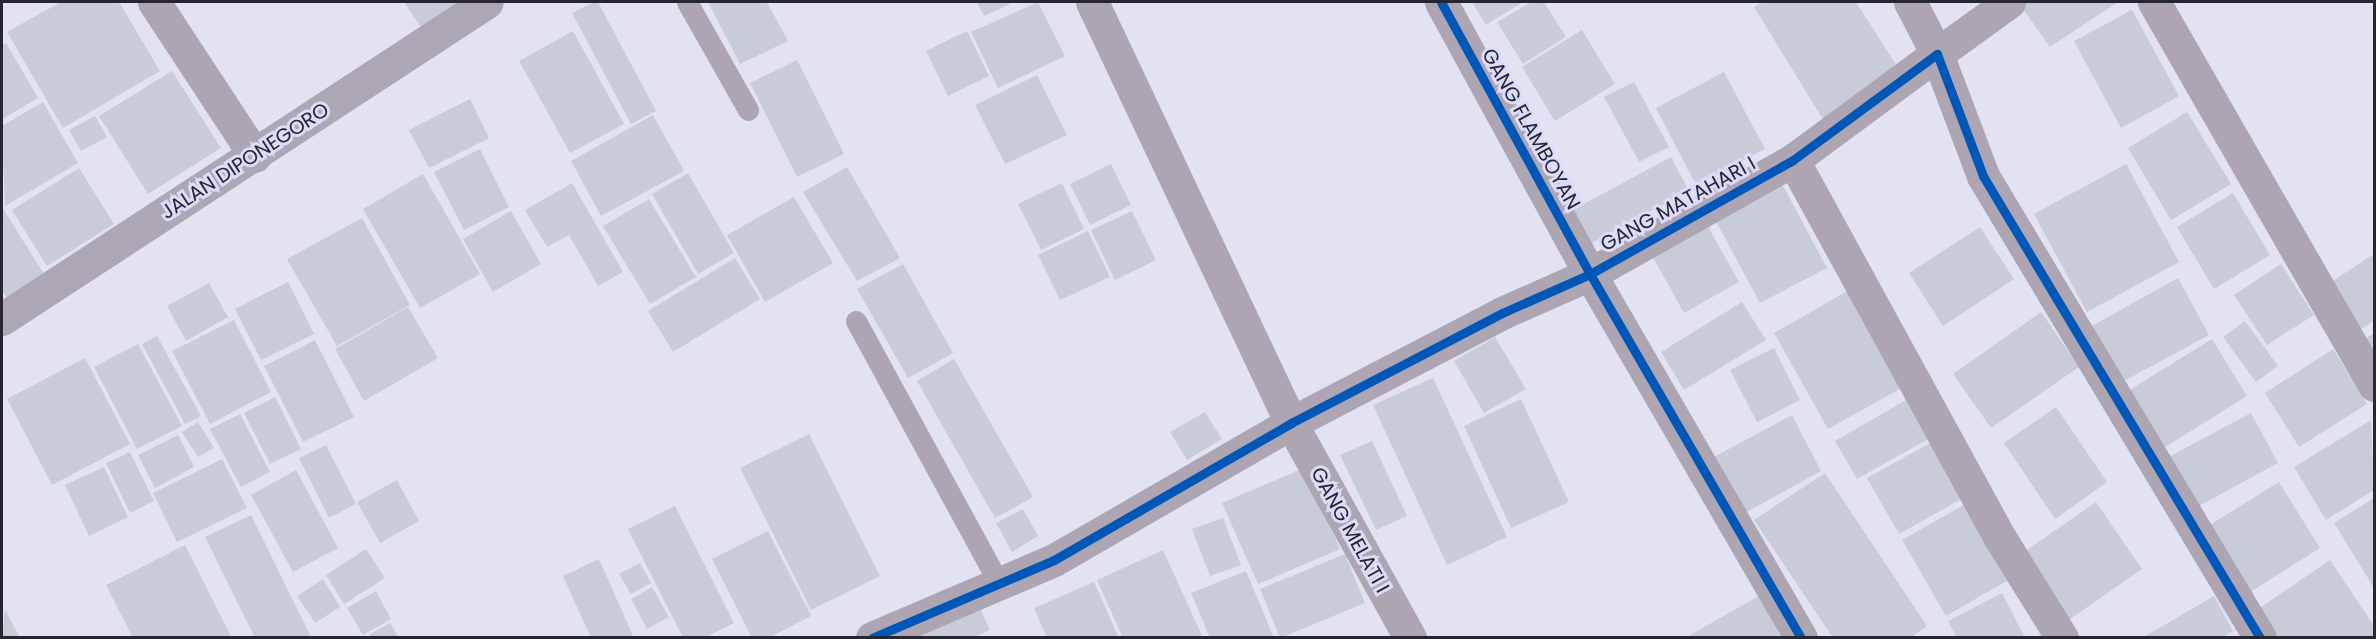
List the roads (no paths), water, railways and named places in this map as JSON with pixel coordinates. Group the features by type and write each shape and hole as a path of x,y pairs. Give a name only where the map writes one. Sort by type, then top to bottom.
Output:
{"street":[{"path":"154,2 255,156"},
{"name":"JALAN DIPONEGORO","path":"2,319 255,156 487,2"},
{"name":"GANG MELATI I","path":"1092,2 1291,423 1410,638"},
{"name":"GANG FLAMBOYAN","path":"1441,2 1590,274 1801,638"},
{"path":"1910,2 1937,54 1983,176 2260,638"},
{"name":"GANG MATAHARI I","path":"872,638 1054,560 1291,423 1503,313 1590,274 1793,160 2009,2"},
{"path":"2154,2 2374,385"},
{"path":"1793,160 2000,538 2062,638"}],"lane":[{"path":"687,2 748,110"},
{"path":"856,321 999,584"}]}
